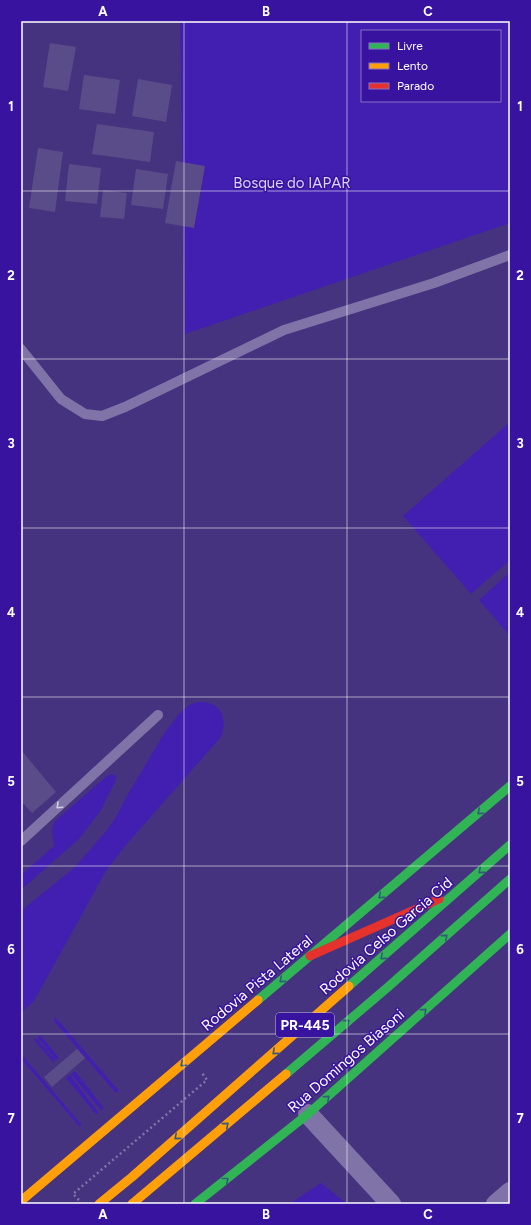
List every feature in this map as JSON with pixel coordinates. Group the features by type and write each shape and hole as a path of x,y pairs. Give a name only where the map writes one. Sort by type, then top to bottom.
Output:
{"main road":[{"name":"Rodovia Pista Lateral","path":"21,1201 510,786"},
{"name":"Rodovia Celso Garcia Cid","path":"99,1204 132,1177 510,845"},
{"name":"PR-445","path":"132,1204 388,987 510,880"},
{"path":"310,956 459,890"},
{"name":"Rua Domingos Biasoni","path":"195,1204 308,1114 510,934"}],"street":[{"path":"308,1114 391,1204"},
{"path":"496,1204 510,1192"}],"lane":[{"path":"21,348 61,400 85,414 102,416 125,407 284,330 434,283 510,255"},
{"path":"21,841 158,715"}],"path":[{"path":"82,1204 73,1194 207,1080"}],"green space":[{"name":"Bosque do IAPAR","path":"180,21 510,21 510,223 185,334"},
{"path":"510,422 510,560 471,594 403,516"},
{"path":"510,572 510,636 479,600"},
{"path":"198,702 212,704 221,712 224,723 221,737 125,846 106,871 34,1001 21,1013 21,911 75,867 107,830 165,732 179,714 189,705"},
{"path":"111,774 116,776 115,782 101,810 79,839 21,890 21,875 54,846 52,831 54,822"},
{"path":"55,1018 118,1090 118,1092 115,1092 54,1021"},
{"path":"38,1036 41,1036 59,1058 56,1060"},
{"path":"34,1039 37,1039 55,1060 53,1062 35,1041"},
{"path":"21,1054 81,1124 81,1126 79,1126 21,1059"},
{"path":"75,1071 103,1107 103,1110 101,1110 71,1074"},
{"path":"70,1075 98,1114 96,1114 66,1078"},
{"path":"321,1183 347,1204 293,1204 294,1201"}],"building":[{"path":"50,43 76,47 68,91 43,87"},
{"path":"84,75 120,80 115,114 79,109"},
{"path":"138,79 172,85 166,122 132,116"},
{"path":"97,124 154,132 150,162 92,154"},
{"path":"38,148 63,152 55,212 29,208"},
{"path":"176,161 205,166 194,228 165,223"},
{"path":"69,164 101,168 97,204 65,201"},
{"path":"136,169 168,174 163,209 131,205"},
{"path":"103,190 127,193 124,219 100,217"},
{"path":"21,750 56,792 32,813 21,801"},
{"path":"77,1049 85,1058 52,1087 44,1077"}],"traffic: fast":[{"path":"258,1000 510,786"},
{"path":"349,986 510,845"},
{"path":"286,1074 388,987 510,879"},
{"path":"195,1204 308,1114 510,934"}],"traffic: slow":[{"path":"99,1204 132,1177 349,986"},
{"path":"21,1201 258,1000"},
{"path":"132,1204 286,1074"}],"traffic: jam":[{"path":"310,956 439,899"}]}
